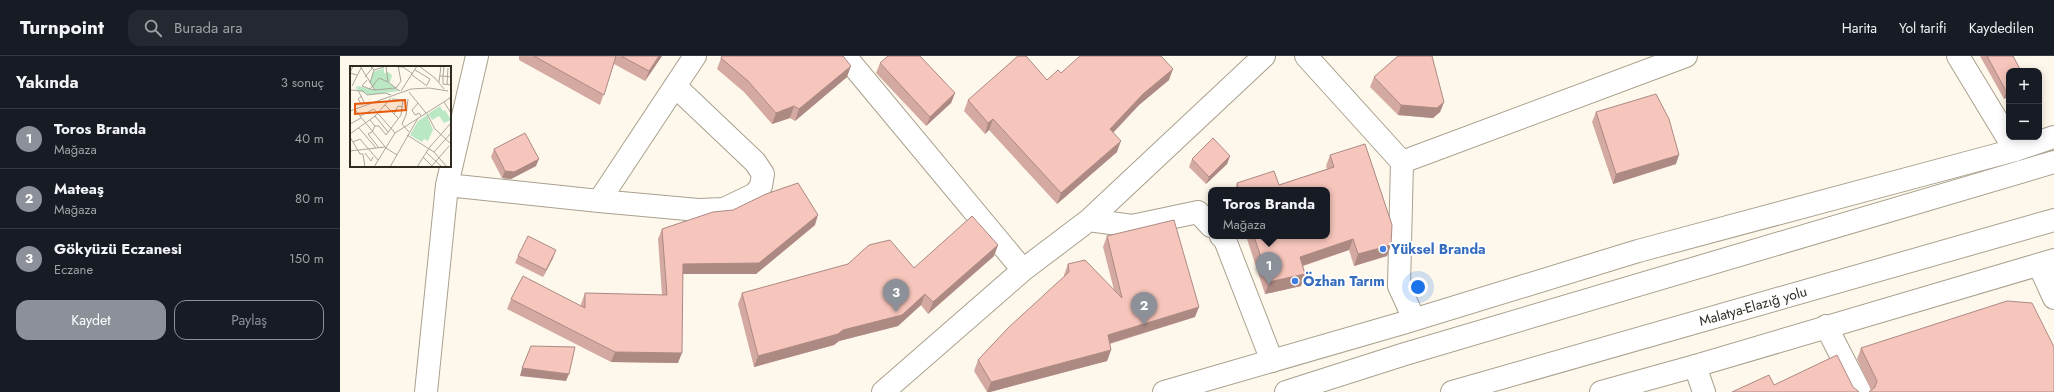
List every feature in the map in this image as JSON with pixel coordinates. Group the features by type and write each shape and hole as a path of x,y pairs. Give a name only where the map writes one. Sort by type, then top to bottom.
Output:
{"main road":[{"path":"426,392 447,185 477,56"},
{"path":"599,201 695,56"},
{"path":"845,56 1023,270"},
{"path":"1259,56 1261,58 1264,56"},
{"path":"883,392 1023,270 1089,220 1264,56"},
{"path":"1306,56 1402,162 1399,286 1414,319"},
{"path":"1402,162 1686,56"},
{"path":"1958,56 2015,150"},
{"path":"447,185 698,210 724,209 744,201 755,194 761,186 763,174 755,162 675,86"},
{"path":"1164,392 1414,319 1638,250 2015,150 2054,137"},
{"path":"1286,392 1404,354 2054,162"},
{"path":"1089,220 1132,226 1198,212 1208,223"},
{"name":"Malatya-Elazığ yolu","path":"1452,392 2054,220"},
{"path":"1224,239 1272,361"},
{"path":"1610,391 2046,262 2054,298"},
{"path":"1826,326 1860,392"},
{"path":"1695,366 1704,392"}],"building":[{"path":"534,56 616,56 604,95"},
{"path":"621,56 659,56 649,71"},
{"path":"722,56 843,56 851,66 799,109 794,106 776,113 748,81 721,58"},
{"path":"888,56 920,56 955,93 930,117 880,63"},
{"path":"1018,56 1026,56 1047,80 1058,70 1061,73 1080,56 1161,56 1173,69 1143,94 1110,129 1121,141 1061,193 993,119 988,123 968,100"},
{"path":"1398,56 1432,56 1444,102 1437,108 1401,105 1374,77"},
{"path":"1987,56 2013,56 2019,68 2006,68 2006,91"},
{"path":"1656,94 1669,119 1679,155 1616,174 1596,112"},
{"path":"525,133 539,159 514,172 505,171 494,149"},
{"path":"1213,138 1230,156 1209,177 1192,159"},
{"path":"1365,144 1392,225 1391,245 1358,254 1353,239 1300,257 1305,274 1269,282 1255,239 1330,239 1330,187 1238,187 1237,183 1274,171 1279,185 1334,167 1330,155"},
{"path":"798,183 818,215 759,263 683,264 682,353 615,352 511,299 523,276 585,308 585,293 667,295 662,229 713,212 733,210 766,194"},
{"path":"972,216 998,245 933,302 925,294 902,315 843,330 838,334 758,356 742,293 848,264 869,245 890,240 914,268"},
{"path":"1174,220 1199,307 1108,335 1111,350 991,382 978,360 1008,328 1069,272 1068,264 1085,260 1122,298 1107,236"},
{"path":"528,236 556,250 546,270 518,256"},
{"path":"2007,301 2032,303 2054,347 2054,392 1869,392 1875,387 1877,381 1861,348"},
{"path":"531,346 575,347 569,374 522,368"},
{"path":"1837,355 1853,387 1859,392 1732,392 1769,375 1774,385"}],"place":[{"name":"Yüksel Branda","path":"1383,249"},
{"name":"Özhan Tarım","path":"1295,281"},
{"name":"Toros Branda","path":"1269,285"},
{"name":"Gökyüzü Eczanesi","path":"896,312"},
{"name":"Mateaş","path":"1144,325"}]}
